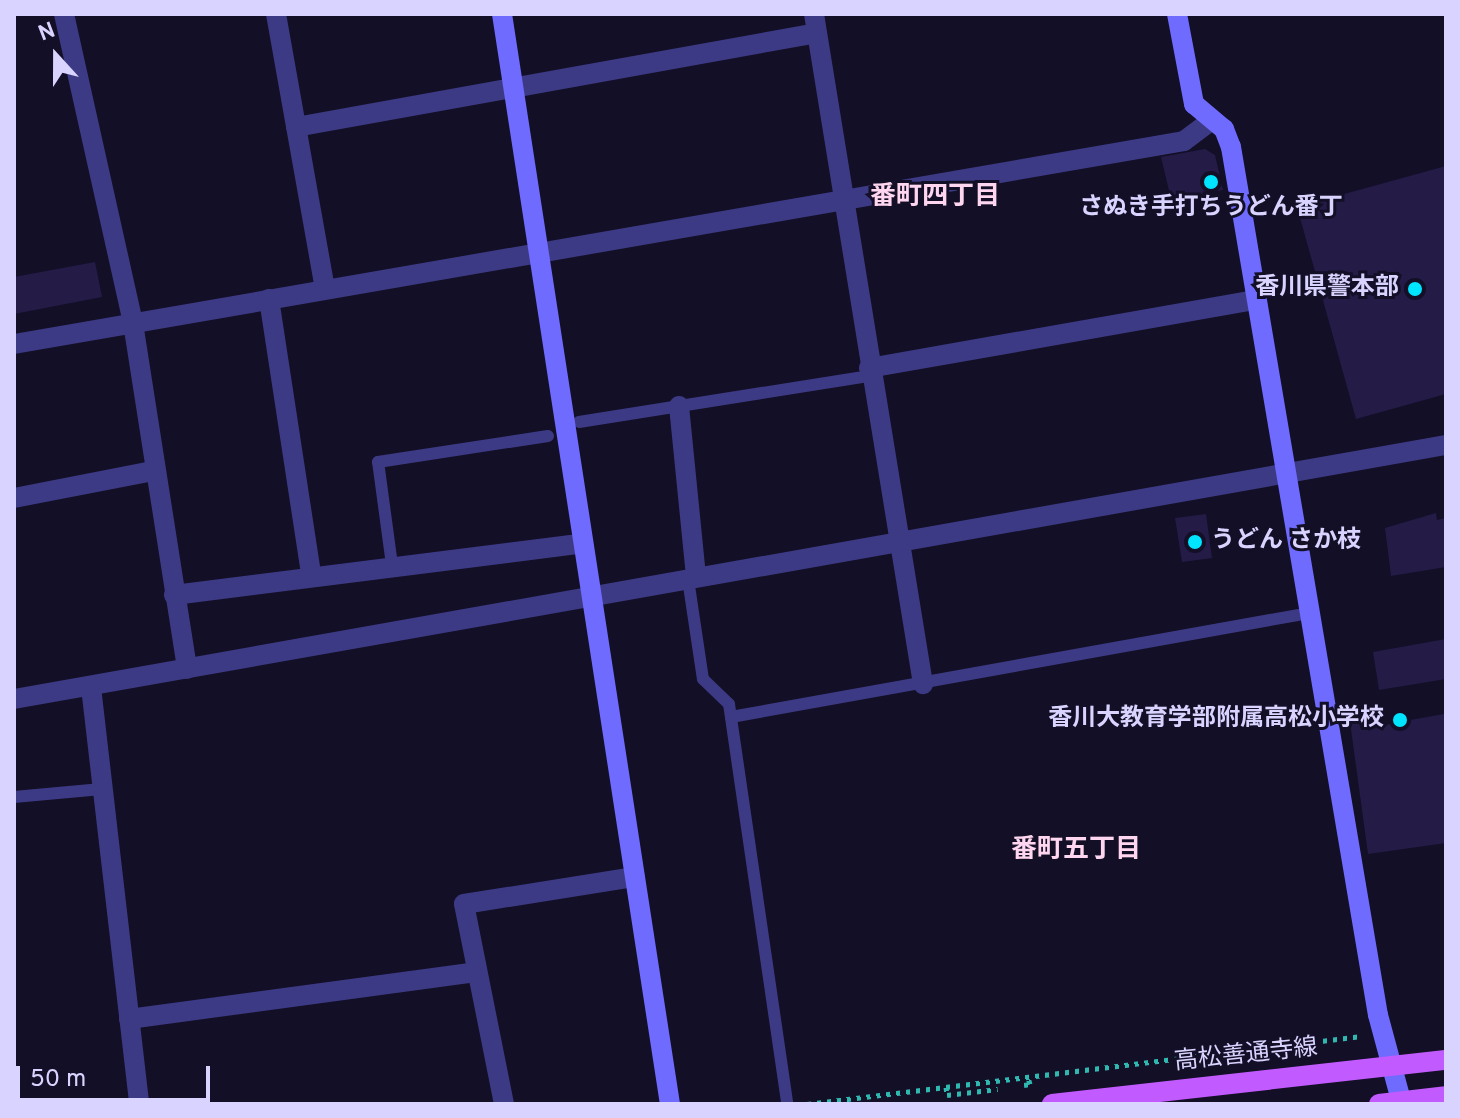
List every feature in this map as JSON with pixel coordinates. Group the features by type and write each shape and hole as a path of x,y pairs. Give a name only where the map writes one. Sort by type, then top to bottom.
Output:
{"main road":[{"name":"高松善通寺線","path":"1052,1104 1446,1060"},
{"path":"1379,1104 1446,1096"}],"street":[{"path":"64,14 133,323 153,471 187,669"},
{"path":"276,14 325,289"},
{"path":"502,14 670,1104"},
{"path":"1177,14 1194,104 1224,129 1231,147 1309,613 1390,1066 1401,1103"},
{"path":"296,127 815,24 923,684"},
{"path":"14,344 1184,141 1212,120"},
{"path":"269,299 311,575"},
{"path":"870,372 1256,300"},
{"path":"679,406 692,578"},
{"path":"14,699 1446,445"},
{"path":"14,498 153,471"},
{"path":"174,595 311,575 583,543"},
{"path":"91,687 139,1104"},
{"path":"504,1104 464,904 635,877"},
{"path":"129,1019 476,972"}],"lane":[{"path":"579,422 870,372"},
{"path":"392,565 378,462 548,436"},
{"path":"692,578 703,679 729,704 787,1104"},
{"path":"731,717 1309,613"},
{"path":"14,797 102,789"}],"path":[{"path":"946,1091 1028,1077 1348,1039 1368,1030"},
{"path":"1024,1085 1030,1084 1028,1077"},
{"path":"807,1104 998,1089"}],"building":[{"path":"1205,149 1215,155 1223,190 1171,199 1161,157"},
{"name":"香川県警本部","path":"1446,166 1446,394 1356,419 1297,207"},
{"path":"95,262 102,297 14,314 14,277"},
{"path":"1436,513 1437,520 1446,518 1446,567 1391,576 1385,528"},
{"path":"1206,514 1212,558 1182,562 1175,518"},
{"path":"1446,639 1446,679 1379,690 1373,652"},
{"path":"1444,714 1446,843 1368,854 1350,722 1380,717 1382,725"}],"place":[{"name":"さぬき手打ちうどん番丁","path":"1211,182"},
{"name":"香川県警本部","path":"1415,289"},
{"name":"うどん さか枝","path":"1195,542"},
{"name":"香川大教育学部附属高松小学校","path":"1400,720"}],"district":[{"name":"番町四丁目","path":"935,198"},
{"name":"番町五丁目","path":"1076,851"}]}
